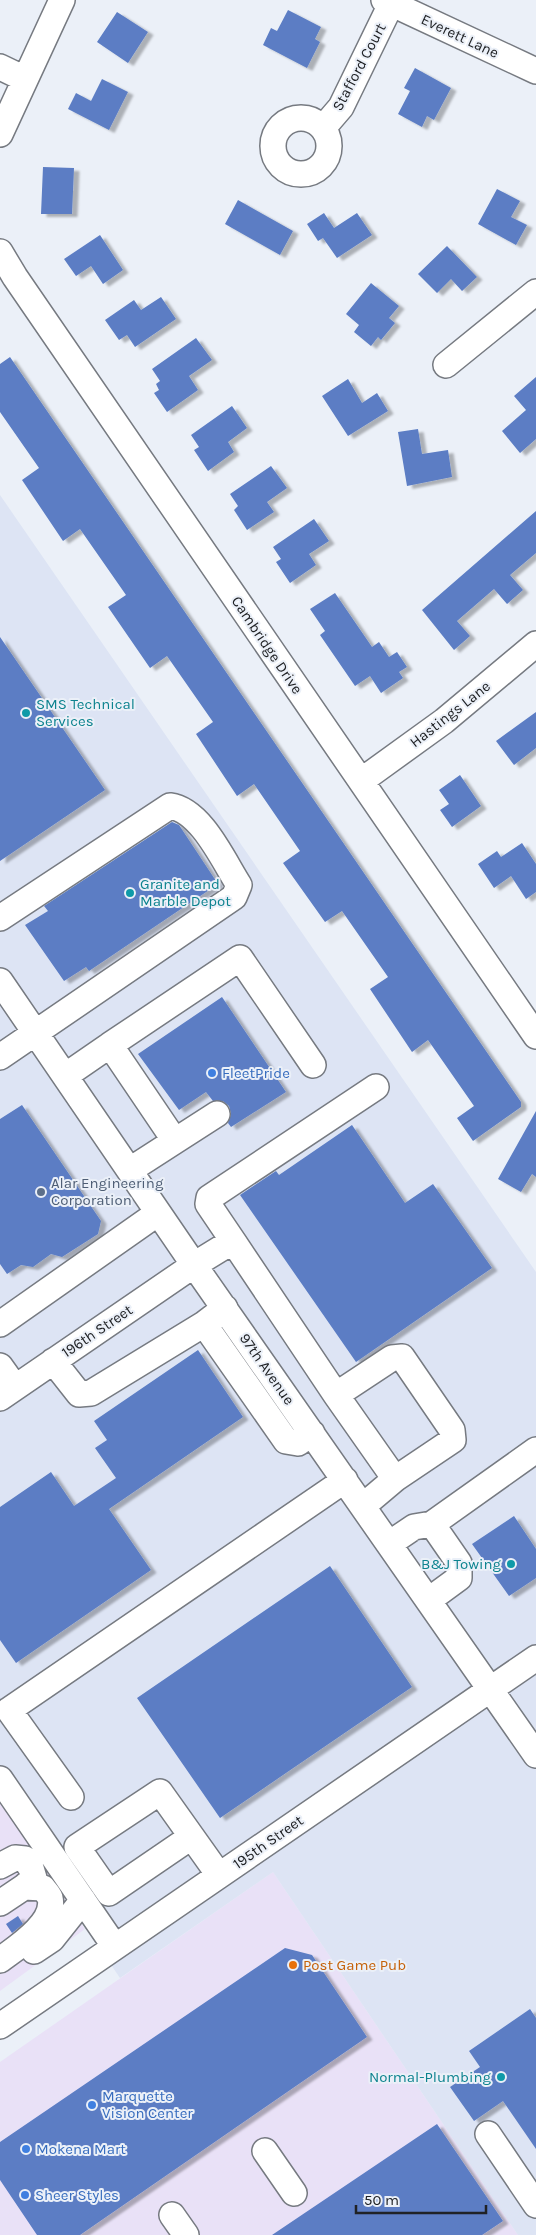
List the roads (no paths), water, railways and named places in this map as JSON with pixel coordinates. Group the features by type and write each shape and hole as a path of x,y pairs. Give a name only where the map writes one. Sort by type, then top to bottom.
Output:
{"street":[{"path":"0,134 62,0"},
{"name":"Everett Lane","path":"390,1 536,71"},
{"name":"Stafford Court","path":"323,128 341,107 390,1"},
{"path":"0,67 25,79"},
{"name":"Cambridge Drive","path":"0,252 14,276 536,1036"},
{"path":"446,365 536,292"},
{"name":"Hastings Lane","path":"360,781 444,721 536,644"},
{"path":"0,918 170,806 188,812 198,821 239,885 234,897 0,1057"},
{"path":"65,1076 240,958 313,1066"},
{"name":"97th Avenue","path":"0,981 194,1265 536,1755"},
{"path":"110,1046 175,1141"},
{"path":"376,1087 209,1198 208,1204 318,1370 395,1480"},
{"path":"130,1170 217,1114"},
{"path":"0,1324 158,1213"},
{"name":"196th Street","path":"7,1392 194,1265 233,1241"},
{"path":"53,1361 79,1394 91,1393 204,1324 224,1308"},
{"path":"204,1324 286,1441 298,1443 312,1433"},
{"path":"336,1395 392,1358 402,1357 452,1430 453,1440 395,1480 363,1506"},
{"path":"0,1366 7,1392"},
{"path":"284,1394 318,1370"},
{"path":"389,1544 414,1527 432,1524 536,1450"},
{"path":"71,1797 10,1710 345,1480"},
{"path":"428,1600 459,1578 459,1563 432,1524"},
{"name":"195th Street","path":"0,2026 536,1658"},
{"path":"0,1779 115,1947"},
{"path":"192,1837 219,1875"},
{"path":"0,1866 14,1858 25,1859 31,1868 34,1878 0,1903"},
{"path":"0,1960 41,1928 48,1911 50,1899 43,1888 24,1887"},
{"path":"0,1977 52,1939 83,1900"},
{"path":"0,1942 9,1932 48,1911"},
{"path":"488,2134 536,2204"},
{"path":"265,2151 294,2193"},
{"path":"172,2215 186,2235"}],"place":[{"name":"SMS Technical Services","path":"26,713"},
{"name":"Granite and Marble Depot","path":"130,893"},
{"name":"FleetPride","path":"212,1073"},
{"name":"Alar Engineering Corporation","path":"41,1192"},
{"name":"B&J Towing","path":"511,1564"},
{"name":"Post Game Pub","path":"293,1965"},
{"name":"Normal-Plumbing","path":"501,2077"},
{"name":"Marquette Vision Center","path":"92,2105"},
{"name":"Mokena Mart","path":"26,2149"},
{"name":"Sheer Styles","path":"25,2195"}]}
